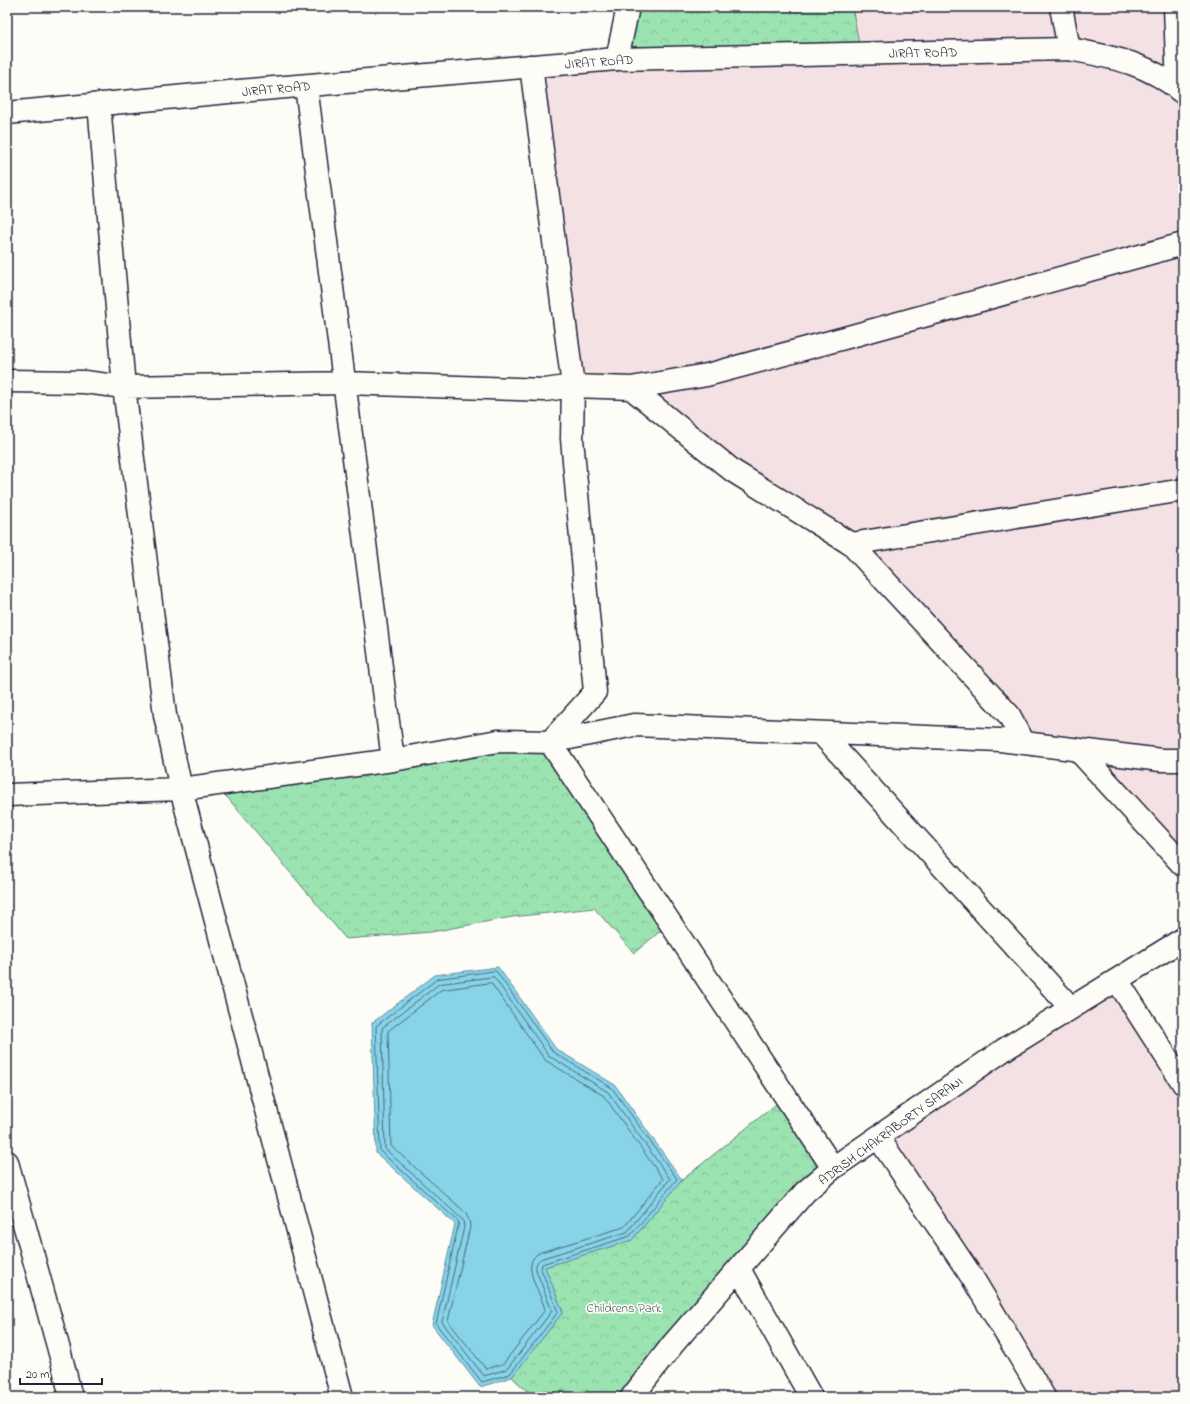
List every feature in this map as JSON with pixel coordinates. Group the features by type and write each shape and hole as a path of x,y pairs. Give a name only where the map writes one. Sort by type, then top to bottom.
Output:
{"street":[{"path":"617,59 628,7"},
{"path":"1061,7 1069,49"},
{"path":"1175,7 1180,91"},
{"name":"JIRAT ROAD","path":"7,113 617,59 1069,49 1120,59 1148,69 1180,91"},
{"path":"531,66 573,386 572,439 595,692 550,742"},
{"path":"306,86 346,383 393,760"},
{"path":"99,104 124,387 165,716 180,789 342,1397"},
{"path":"7,380 84,382 124,387 346,383 545,390 573,386 631,388 707,375 1183,244"},
{"path":"631,388 733,471 851,544 1009,715 1024,743"},
{"path":"851,544 1183,490"},
{"path":"7,795 180,789 393,760 498,741 550,742 634,725 1000,740 1162,760 1183,760"},
{"path":"821,733 1071,1008"},
{"path":"550,742 833,1168"},
{"path":"1078,750 1183,865"},
{"name":"ADRISH CHAKRABORTY SARANI","path":"632,1397 673,1344 805,1192 833,1168 1005,1049 1183,939"},
{"path":"1117,980 1183,1083"},
{"path":"878,1137 972,1277 1044,1397"},
{"path":"7,1162 71,1397"},
{"path":"739,1269 811,1397"}],"shaded area":[{"path":"852,7 1183,7 1183,865 1078,750 1024,743 851,544 631,388 573,386 531,66 861,53"},
{"path":"1117,980 1183,1083 1183,1397 1044,1397 878,1137"}],"green space":[{"path":"628,7 852,7 861,53 617,59"},
{"path":"550,742 670,923 634,953 594,908 512,917 431,932 346,939 216,784"},
{"name":"Childrens Park","path":"785,1097 833,1168 632,1397 533,1397 512,1377 563,1312 545,1267 632,1240 682,1180"}],"water":[{"path":"498,967 556,1049 615,1085 682,1180 632,1240 545,1267 563,1312 512,1377 480,1387 432,1325 455,1224 376,1153 372,1023 435,975"}]}
